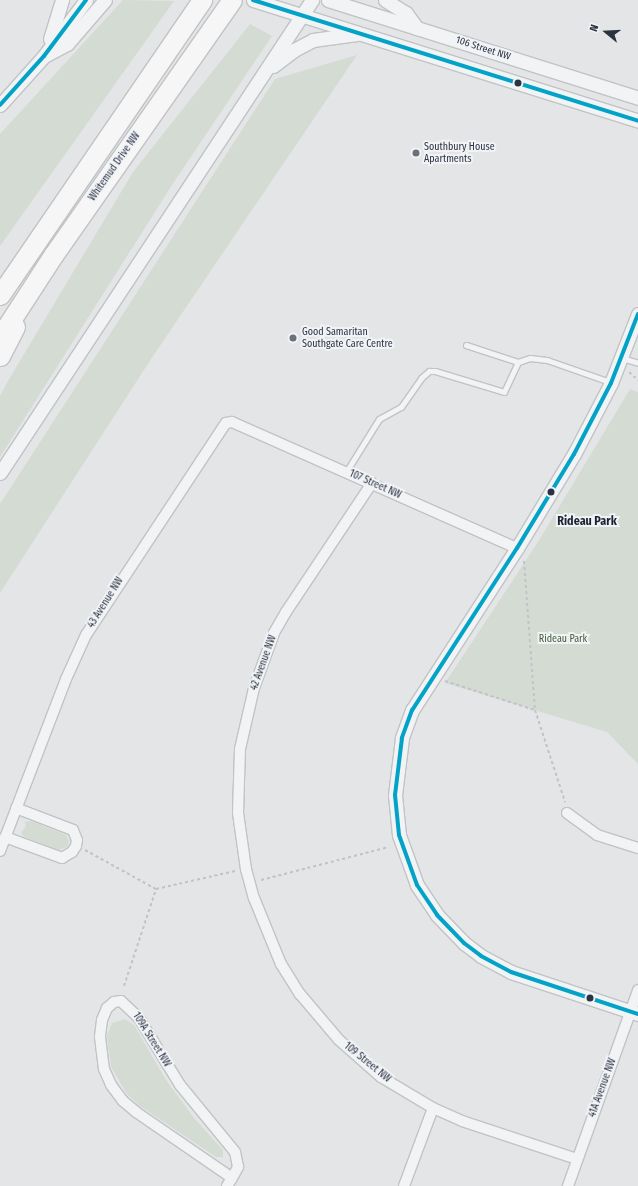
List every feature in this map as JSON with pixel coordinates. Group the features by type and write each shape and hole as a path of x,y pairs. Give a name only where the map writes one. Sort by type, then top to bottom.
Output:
{"highway":[{"path":"0,296 33,244 202,0"},
{"name":"Whitemud Drive NW","path":"0,337 54,254 232,0"},
{"path":"0,284 33,244"},
{"path":"0,356 54,254"}],"street":[{"path":"44,56 62,0"},
{"path":"0,105 44,56 86,0"},
{"path":"44,56 67,44 105,0"},
{"path":"253,0 302,14 638,121"},
{"path":"0,473 267,71 312,0"},
{"name":"106 Street NW","path":"328,0 638,98"},
{"path":"384,0 406,13 417,28"},
{"path":"267,71 294,50 314,40 360,33"},
{"path":"634,1013 525,978 481,956 452,932 417,885 399,835 396,819 396,775 406,724 432,676 521,553 611,383 638,314"},
{"name":"107 Street NW","path":"232,422 372,483 521,553"},
{"name":"43 Avenue NW","path":"0,851 66,679 95,618 221,428 232,422"},
{"name":"42 Avenue NW","path":"241,870 238,813 240,749 246,717 263,659 286,612 372,483"},
{"path":"5,837 62,858 72,852 76,846 77,840 73,830 16,808"},
{"path":"567,813 597,835 638,848"},
{"name":"109 Street NW","path":"241,870 281,964 308,1004 355,1055 381,1077 433,1108 462,1122 577,1160"},
{"name":"41A Avenue NW","path":"568,1186 634,1013 638,990"},
{"name":"109A Street NW","path":"114,1002 126,1005 140,1018 180,1086 233,1148 238,1167 229,1182 122,1101 111,1085 101,1055 100,1037 102,1020 107,1008 114,1002"},
{"path":"404,1186 433,1108"}],"lane":[{"path":"466,345 518,362 530,358 547,360 611,383"},
{"path":"621,358 638,363"},
{"path":"346,472 379,419 401,407 425,374 435,371 504,392 518,362"}],"path":[{"path":"629,372 638,380"},
{"path":"521,553 535,710 567,813"},
{"path":"432,676 535,710"},
{"path":"260,881 390,847"},
{"path":"83,848 156,889 241,870"},
{"path":"124,986 156,889"}],"green space":[{"path":"123,0 174,1 0,246 0,134"},
{"path":"250,24 272,36 172,185 0,457 0,396 8,381 133,172"},
{"path":"357,55 151,359 0,593 0,504 275,79"},
{"name":"Rideau Park","path":"630,389 638,392 638,764 607,732 445,683 538,542"},
{"path":"31,821 66,835 69,841 67,847 58,850 23,836 21,833 26,826 25,822"},
{"path":"125,1019 134,1025 166,1080 194,1118 223,1150 223,1157 216,1157 140,1106 127,1094 111,1067 107,1036 112,1023"}],"transit line":[{"path":"0,105 44,56 86,0"},
{"path":"253,0 638,121"},
{"path":"638,314 611,383 574,454 517,548 412,710 402,738 395,795 399,835 417,885 437,915 464,943 481,956 511,972 638,1014"}],"place":[{"name":"Southbury House Apartments","path":"416,153"},
{"name":"Good Samaritan Southgate Care Centre","path":"293,338"}],"district":[{"name":"Rideau Park","path":"587,522"}]}
